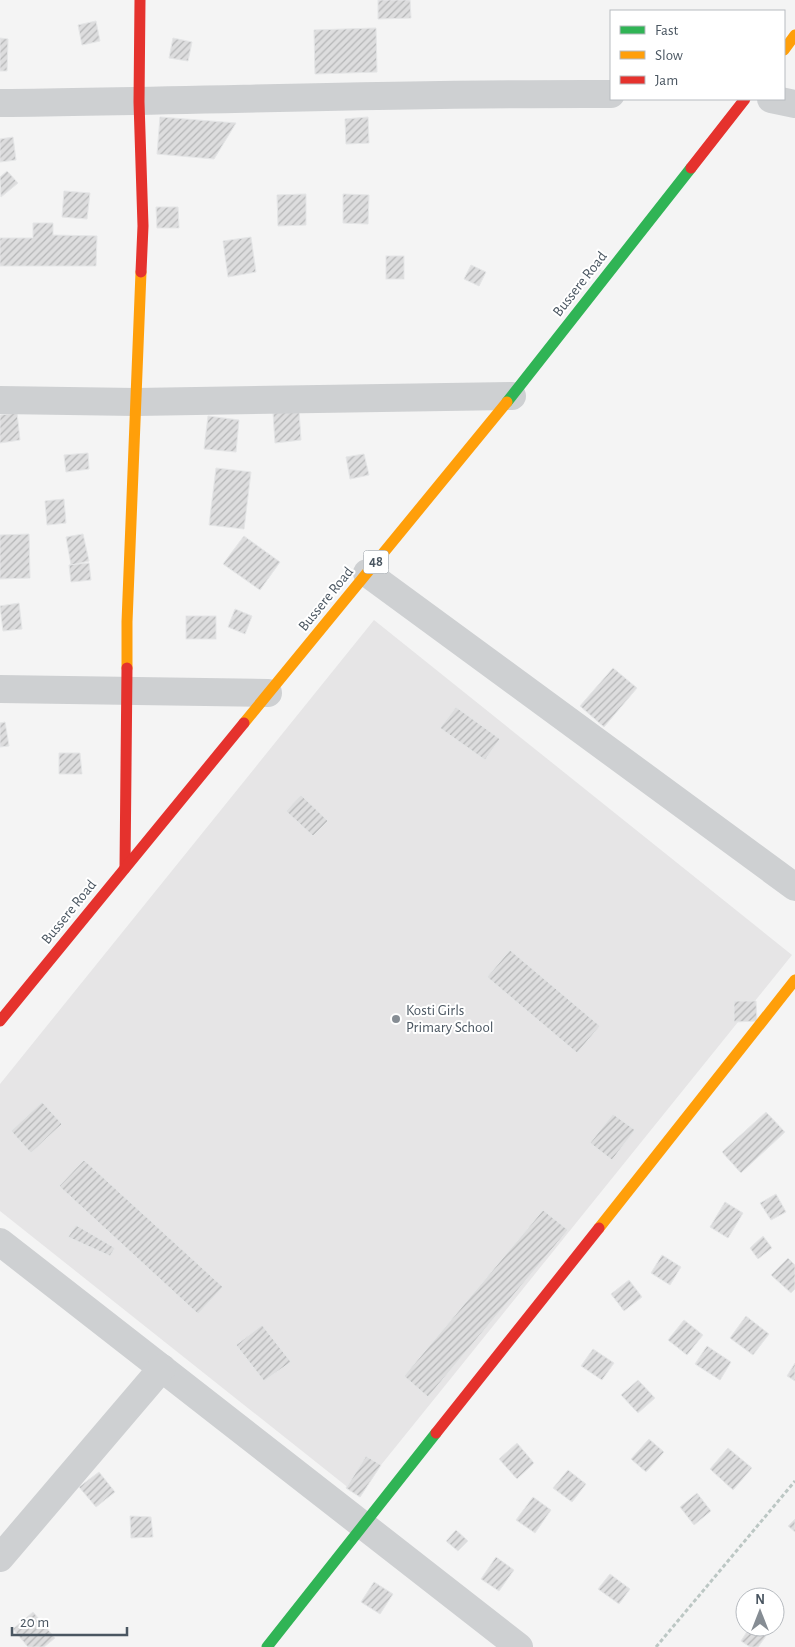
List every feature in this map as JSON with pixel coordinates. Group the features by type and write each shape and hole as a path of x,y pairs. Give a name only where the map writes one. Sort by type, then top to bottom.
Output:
{"street":[{"path":"125,868 127,622 143,226 139,102 140,0"},
{"path":"785,49 795,36"},
{"path":"0,103 139,102 494,94 610,94"},
{"name":"Bussere Road","path":"5,1007 125,868 512,396 744,100"},
{"path":"776,100 795,104"},
{"path":"0,400 136,402 512,396"},
{"path":"367,572 795,887"},
{"path":"0,689 268,694"},
{"path":"267,1647 795,980"},
{"path":"0,1242 519,1647"},
{"path":"0,1558 162,1368"}],"path":[{"path":"656,1647 795,1481"}],"shaded area":[{"name":"Kosti Girls Primary School","path":"374,620 792,955 381,1465 360,1497 0,1211 0,1084"}],"building":[{"path":"378,0 410,0 411,18 378,19"},
{"path":"96,21 100,41 82,45 78,25"},
{"path":"376,28 377,72 315,74 314,30"},
{"path":"0,38 8,39 7,71 0,71"},
{"path":"173,38 192,42 188,61 169,58"},
{"path":"160,117 236,123 214,159 157,154"},
{"path":"368,117 369,143 346,144 345,119"},
{"path":"13,137 16,160 0,162 0,139"},
{"path":"7,171 18,183 1,197 0,177"},
{"path":"64,191 90,193 87,219 62,217"},
{"path":"306,194 306,225 278,226 277,195"},
{"path":"343,194 369,195 368,224 343,223"},
{"path":"156,207 178,207 179,228 157,228"},
{"path":"33,223 53,223 53,235 97,236 96,266 0,266 0,238 33,238"},
{"path":"251,237 256,272 228,277 223,241"},
{"path":"386,256 404,256 404,279 386,279"},
{"path":"471,265 486,272 479,286 464,279"},
{"path":"299,411 301,440 275,443 273,413"},
{"path":"17,413 20,440 0,443 0,415"},
{"path":"208,416 239,420 236,452 204,449"},
{"path":"88,453 89,469 66,472 64,455"},
{"path":"364,454 369,475 350,479 346,457"},
{"path":"216,468 251,472 244,529 209,525"},
{"path":"64,499 66,523 47,525 45,501"},
{"path":"29,534 30,578 0,579 0,535"},
{"path":"83,534 89,561 71,565 66,537"},
{"path":"244,536 280,562 260,590 223,564"},
{"path":"89,563 91,580 71,582 69,565"},
{"path":"19,603 22,629 3,631 0,606"},
{"path":"235,609 252,616 245,634 228,627"},
{"path":"186,616 216,616 216,639 186,639"},
{"path":"613,668 637,688 604,727 580,706"},
{"path":"456,707 500,739 485,760 440,728"},
{"path":"5,722 9,746 0,747 0,723"},
{"path":"59,753 80,753 82,774 59,774"},
{"path":"301,795 328,821 313,836 286,811"},
{"path":"510,950 600,1026 577,1053 487,977"},
{"path":"734,1001 756,1001 757,1021 734,1022"},
{"path":"42,1102 62,1124 31,1153 11,1131"},
{"path":"766,1112 785,1132 741,1173 722,1152"},
{"path":"613,1114 635,1130 612,1160 590,1143"},
{"path":"84,1160 223,1287 198,1314 59,1186"},
{"path":"776,1194 786,1212 771,1220 760,1203"},
{"path":"725,1202 743,1213 728,1238 710,1227"},
{"path":"543,1210 568,1230 428,1397 404,1376"},
{"path":"76,1225 115,1248 110,1256 68,1237"},
{"path":"763,1236 772,1248 758,1259 750,1248"},
{"path":"662,1255 681,1267 670,1285 651,1273"},
{"path":"788,1258 795,1265 795,1289 791,1293 771,1275"},
{"path":"629,1280 642,1297 624,1311 611,1294"},
{"path":"746,1316 769,1334 753,1355 730,1338"},
{"path":"684,1320 703,1335 687,1355 668,1340"},
{"path":"262,1325 291,1362 264,1381 236,1345"},
{"path":"707,1346 731,1362 720,1380 695,1364"},
{"path":"593,1349 614,1363 602,1380 581,1366"},
{"path":"795,1363 795,1381 787,1376"},
{"path":"638,1380 655,1398 638,1413 621,1395"},
{"path":"649,1439 664,1452 646,1472 631,1459"},
{"path":"517,1443 534,1463 517,1479 499,1459"},
{"path":"728,1448 752,1468 733,1490 710,1469"},
{"path":"366,1456 381,1465 360,1497 346,1488"},
{"path":"568,1470 586,1484 572,1502 553,1488"},
{"path":"99,1472 115,1492 96,1507 79,1487"},
{"path":"697,1493 711,1511 694,1525 680,1507"},
{"path":"533,1497 551,1510 535,1533 516,1520"},
{"path":"130,1516 151,1517 153,1537 131,1538"},
{"path":"795,1519 795,1532 788,1526"},
{"path":"456,1530 468,1541 458,1551 446,1541"},
{"path":"496,1557 514,1570 499,1591 481,1579"},
{"path":"610,1574 630,1589 619,1604 598,1589"},
{"path":"374,1582 393,1594 380,1614 361,1602"},
{"path":"33,1612 55,1638 44,1647 28,1647 13,1629"},
{"path":"744,1637 765,1637 758,1647 750,1647 741,1641"}],"traffic: fast":[{"path":"507,402 691,168"},
{"path":"267,1647 436,1433"}],"traffic: slow":[{"path":"785,49 795,35"},
{"path":"127,668 127,622 141,272"},
{"path":"244,723 507,402"},
{"path":"599,1228 795,980"}],"traffic: jam":[{"path":"140,0 139,102 143,226 141,272"},
{"path":"691,168 744,100"},
{"path":"125,868 127,668"},
{"path":"0,1021 244,723"},
{"path":"436,1433 599,1228"}],"place":[{"name":"Kosti Girls Primary School","path":"396,1019"}]}
